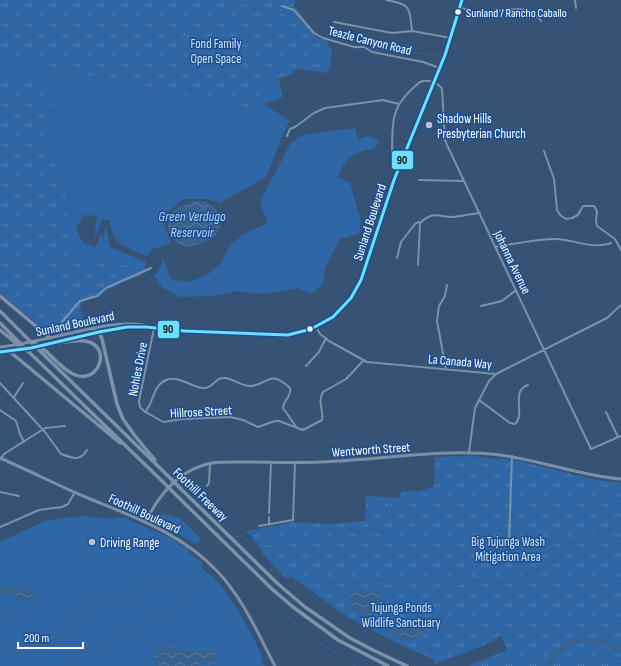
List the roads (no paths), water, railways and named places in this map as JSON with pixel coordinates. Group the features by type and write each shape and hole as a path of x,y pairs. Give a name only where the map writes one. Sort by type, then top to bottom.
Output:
{"highway":[{"path":"0,296 50,338"},
{"path":"0,311 25,336 38,344 45,353 70,372 79,376 87,376 93,373 98,367 100,361 98,349 94,344 86,341 73,341 30,350 21,348 0,330"},
{"name":"Foothill Freeway","path":"0,323 30,350 33,355 278,595 315,624 355,649 388,666"},
{"path":"92,329 99,332 108,361 117,404 123,419 167,475"},
{"path":"9,351 145,464"},
{"name":"Foothill Freeway","path":"45,353 224,532 284,589 320,618 363,645 407,666"}],"main road":[{"name":"Sunland Boulevard","path":"0,347 50,338 111,324 126,323 175,331 280,336 300,333 316,327 339,312 358,287 400,162 440,68 451,38 462,0"},
{"name":"Sunland Boulevard","path":"0,352 30,350 99,332 127,327 154,328"},
{"name":"Wentworth Street","path":"145,522 161,496 171,484 186,473 201,465 219,462 321,462 469,452 512,456 595,476 621,479"},
{"name":"Foothill Boulevard","path":"1,458 74,492 167,532 193,549 210,564 228,584 241,602 276,666"}],"street":[{"path":"386,0 401,2 406,6 409,12 412,31"},
{"path":"575,0 576,8"},
{"name":"Teazle Canyon Road","path":"282,6 294,10 314,33 323,38 354,47 364,47 372,52 423,62 440,68"},
{"path":"460,7 479,13 514,9 522,10 534,14 541,21"},
{"path":"334,22 392,33 412,31 451,38"},
{"path":"400,162 392,157 393,120 399,104 408,92 423,80 434,82"},
{"name":"Johanna Avenue","path":"434,82 442,89 445,140 591,449 618,437"},
{"path":"287,136 290,129 314,113 325,108 383,100 399,104"},
{"path":"544,151 554,179 557,210 560,215 566,218 572,218 578,215 583,206 594,206 597,211 597,226 615,239 621,250"},
{"path":"419,180 464,181"},
{"path":"397,258 401,242 415,224 420,223 426,218 436,214 455,217 480,213"},
{"path":"418,265 420,223"},
{"path":"495,246 556,239 604,246 611,243"},
{"path":"62,335 62,322 80,301 97,296 106,288 151,268"},
{"path":"446,369 437,321 439,306 447,285"},
{"path":"481,306 502,301 516,290"},
{"name":"La Canada Way","path":"316,327 319,333 363,361 496,374 608,317 621,305"},
{"name":"Nohles Drive","path":"146,412 140,407 139,397 154,328"},
{"path":"306,366 319,352 326,338"},
{"name":"Hillrose Street","path":"146,412 163,422 182,419 230,417 243,420 258,427 279,421 304,430 322,420 320,400 323,392 346,379 363,361"},
{"path":"469,452 473,416 489,381 496,374"},
{"path":"146,412 152,403 157,389 167,380 178,379 204,388 211,386 218,379 223,378 249,386 256,385 268,379 274,379 281,381 290,388 291,393 283,405 283,408 297,428"},
{"path":"0,383 43,430 62,455 78,458 87,450"},
{"path":"13,397 23,383"},
{"path":"479,400 510,424 515,424 518,420 520,392 528,385"},
{"path":"0,410 16,421 24,442"},
{"path":"606,412 618,437 621,436"},
{"path":"1,458 4,454 43,430 65,426"},
{"path":"509,542 512,456"},
{"path":"269,513 270,462"},
{"path":"259,526 293,520 295,462"},
{"path":"207,486 209,482 210,464"},
{"path":"0,492 19,496"},
{"path":"0,527 39,510 62,507 68,504 74,492"},
{"path":"269,517 269,524"}],"water":[{"name":"Green Verdugo Reservoir","path":"192,201 212,205 220,216 220,224 215,236 196,246 189,247 175,241 169,232 168,221 175,209"},
{"path":"0,587 33,591 36,596 33,599 26,600 8,593 0,593"},
{"path":"354,589 368,593 375,590 380,591 380,596 376,601 375,620 370,620 353,609 350,592"},
{"path":"417,615 424,615 425,624 421,639 406,640 394,634 393,629 404,622 410,622"},
{"path":"167,644 185,652 213,651 217,658 211,665 157,666 154,660 154,654"}],"waterway":[{"path":"236,0 256,9 262,8 291,15 299,20 312,39 328,47"},
{"path":"350,49 364,51"},
{"path":"370,50 394,50 438,56"},
{"path":"315,550 322,548 327,544 331,536 338,533 350,531 359,532 364,530 382,531 385,514 389,505 400,513 414,518 416,525 422,527"},
{"path":"231,537 243,536 248,542 315,550 328,559 343,581 348,583 373,579 391,584 403,585 410,583 417,576 439,576 445,578 458,574 475,580 500,584 515,580 518,577 555,561 575,543 588,536 606,532 614,527 619,511 621,510"},
{"path":"70,666 83,653 103,645 118,632 137,625 145,619 170,612 175,608 183,596 190,592 199,564 206,551 212,544 221,540"},
{"path":"300,549 315,573 322,580 325,582 344,582"},
{"path":"241,573 310,635 356,666"},
{"path":"424,615 433,597 439,591 474,581"},
{"path":"0,608 13,614 20,625 24,628 42,633 64,635 79,613 89,604 102,601 118,602 139,588 147,586 154,586 174,591 185,590 192,587"},
{"path":"375,620 394,632"},
{"path":"388,630 381,633 383,636 389,640 407,646 407,648"},
{"path":"0,649 15,653 62,636"},
{"path":"548,666 563,647 575,641 589,640 621,648"}],"place":[{"name":"Sunland / Rancho Caballo","path":"458,12"},
{"name":"Shadow Hills Presbyterian Church","path":"429,125"},
{"name":"Driving Range","path":"92,542"}],"park label":[{"name":"Fond Family Open Space","path":"216,50"},
{"name":"Big Tujunga Wash Mitigation Area","path":"508,548"},
{"name":"Tujunga Ponds Wildlife Sanctuary","path":"401,614"}]}
